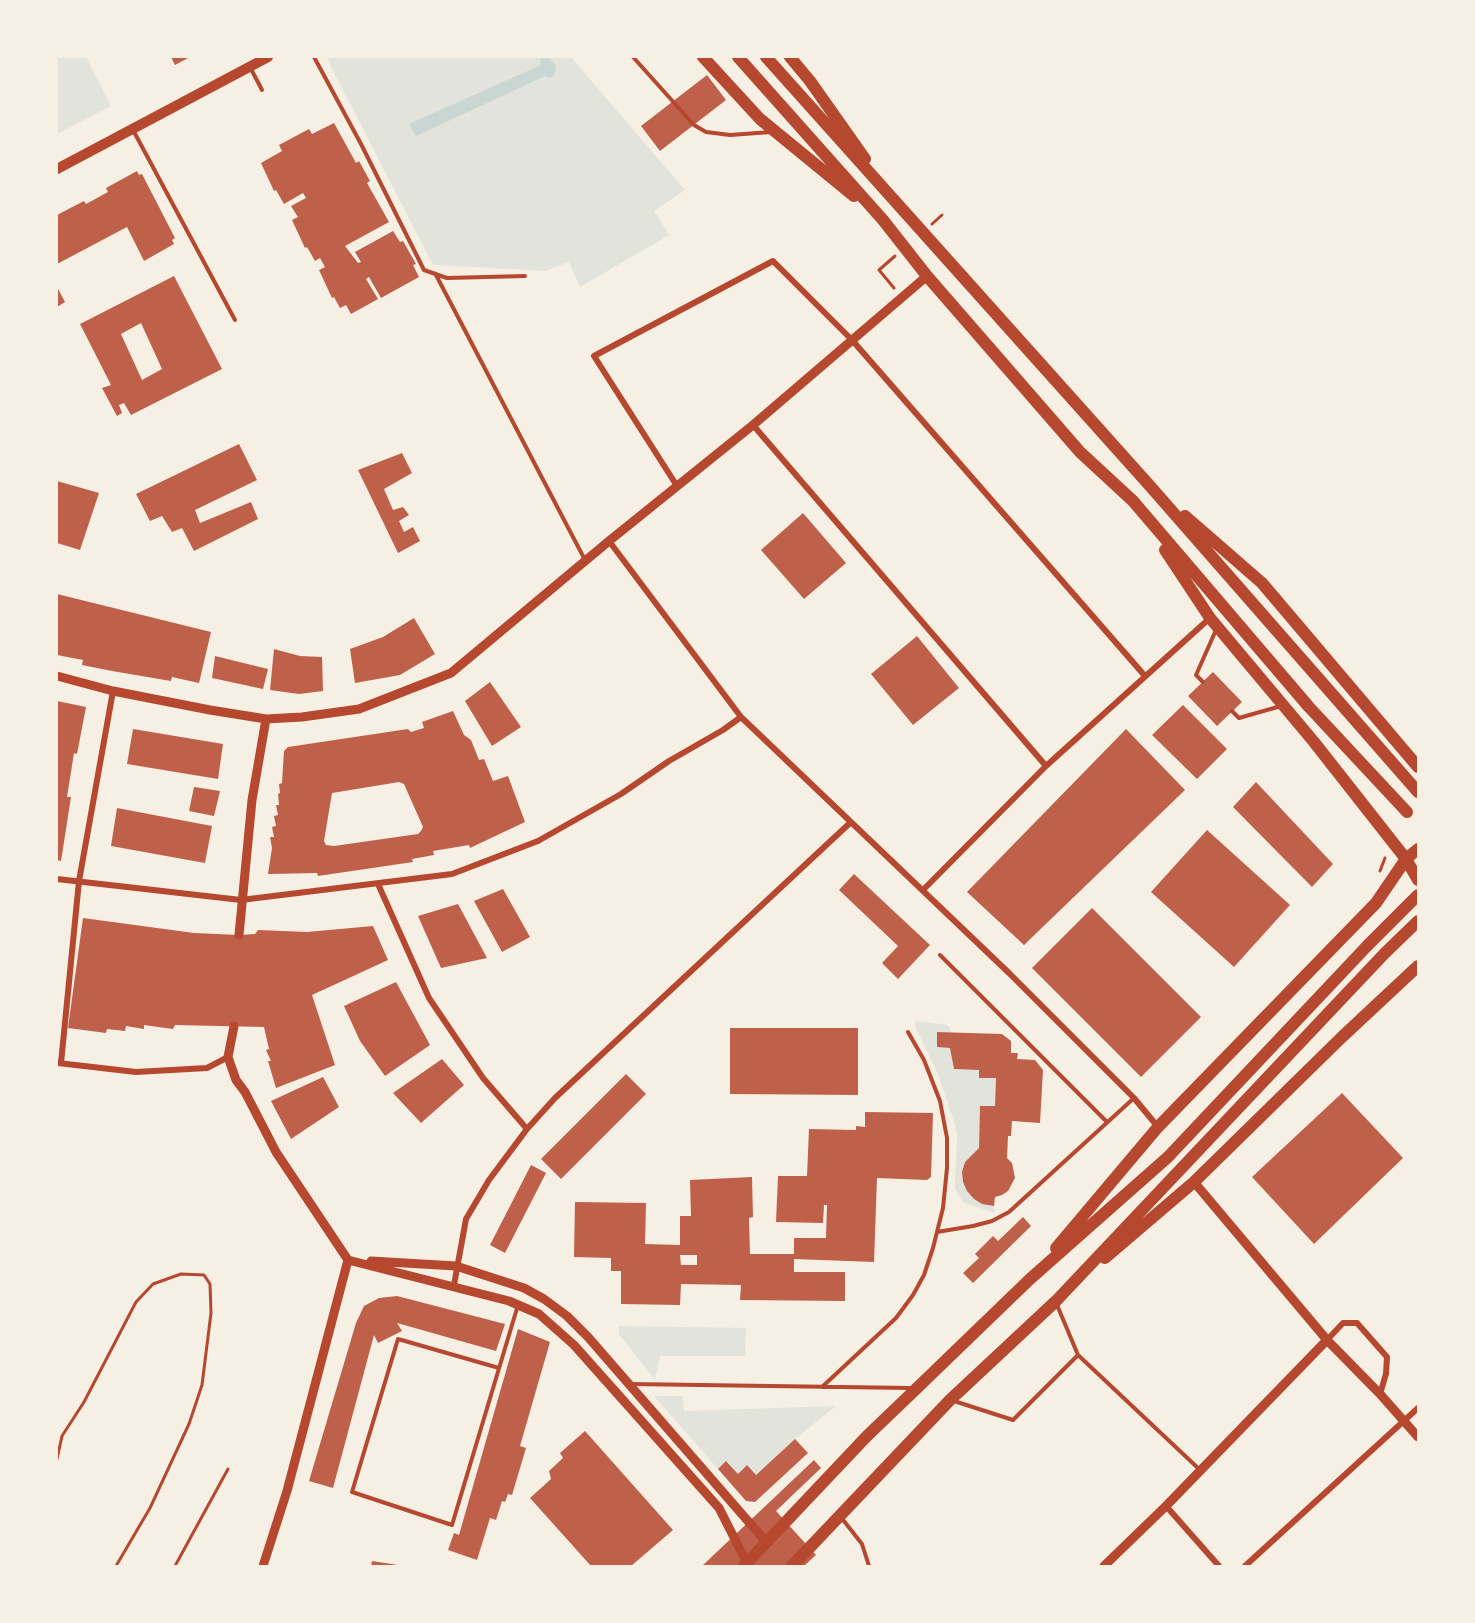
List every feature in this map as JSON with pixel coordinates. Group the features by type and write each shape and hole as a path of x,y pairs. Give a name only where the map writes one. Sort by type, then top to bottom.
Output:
{"main road":[{"path":"57,169 268,57"},
{"path":"703,57 760,119 883,220"},
{"path":"738,57 883,220 927,276 1080,452 1133,501 1310,707 1407,812"},
{"path":"766,57 1150,486 1418,792"},
{"path":"790,57 810,81 898,206"},
{"path":"1150,486 1262,583 1418,767"},
{"path":"1133,501 1214,622 1284,705 1406,859 1418,880"},
{"path":"1030,1279 1158,1127 1376,903 1406,859 1418,849"},
{"path":"746,1564 867,1436 1030,1279 1168,1157 1418,895"},
{"path":"1056,1301 1418,921"},
{"path":"792,1566 950,1400 1056,1301 1194,1182 1418,966"}],"street":[{"path":"676,486 594,356 773,261 852,340 1145,676"},
{"path":"57,676 210,710 266,719 358,709 452,673 609,541 753,425 927,276"},
{"path":"753,425 1046,766"},
{"path":"609,541 741,717 923,890 1134,1098 1158,1127"},
{"path":"923,890 1046,766 1145,676 1214,622"},
{"path":"113,690 79,881 59,1063 136,1072 207,1068 228,1057"},
{"path":"57,879 241,900 452,874 538,841 621,794 741,717"},
{"path":"239,935 252,800 266,719"},
{"path":"454,1285 466,1219 489,1180 527,1129 555,1098 851,822"},
{"path":"378,884 429,998 483,1078 527,1129"},
{"path":"234,1026 228,1057 236,1080 245,1092 276,1152 348,1260 454,1285 519,1304 538,1314 574,1345 719,1508 746,1564"},
{"path":"1194,1182 1327,1340 1418,1437"},
{"path":"348,1260 456,1266 524,1288 544,1299 567,1316 767,1543"},
{"path":"263,1566 287,1491 348,1260"},
{"path":"1104,1566 1166,1506 1342,1323 1357,1323 1387,1358 1386,1374 1380,1394"},
{"path":"1245,1566 1418,1408"},
{"path":"1166,1506 1219,1566"}],"lane":[{"path":"314,57 361,144 424,270 447,278 525,276"},
{"path":"633,57 694,125 706,132 730,135 775,132"},
{"path":"250,67 262,90"},
{"path":"132,130 235,320"},
{"path":"436,276 585,561"},
{"path":"1203,682 1196,675 1214,622"},
{"path":"1232,711 1239,718 1284,705"},
{"path":"940,955 1107,1122"},
{"path":"822,1387 896,1318 924,1275 937,1232 947,1168 947,1138 940,1101 924,1060 908,1032"},
{"path":"937,1232 992,1221 1009,1212 1134,1098"},
{"path":"1056,1301 1078,1355 1200,1469"},
{"path":"499,1368 398,1339 352,1492 452,1525 519,1304"},
{"path":"950,1400 1013,1420 1078,1355"},
{"path":"629,1384 916,1389"},
{"path":"840,1516 862,1544 870,1566"}],"path":[{"path":"879,270 901,297"},
{"path":"1377,878 1385,858"},
{"path":"57,1459 62,1437 84,1402 136,1302 153,1284 180,1274 204,1275 210,1284 211,1313 202,1385 189,1424 150,1508 116,1566"},
{"path":"175,1566 228,1469"}],"shaded area":[{"path":"57,57 86,57 111,106 57,134"},
{"path":"328,57 571,57 685,190 654,211 669,235 580,287 569,262 546,271 433,265"},
{"path":"549,58 556,66 554,76 549,78 545,76 416,136 409,124 541,65 540,59"},
{"path":"915,1021 948,1025 952,1033 937,1047 950,1048 954,1069 979,1070 979,1078 996,1078 995,1106 980,1106 979,1148 965,1162 962,1172 963,1182 974,1199 982,1204 994,1206 994,1213 963,1202 955,1188 957,1136 955,1125 938,1074 915,1026"},
{"path":"619,1326 746,1328 745,1356 660,1356 655,1380 619,1334"},
{"path":"654,1396 683,1396 684,1411 836,1406 756,1475 747,1465 738,1474 727,1461 718,1469"}],"building":[{"path":"171,57 190,57 175,65"},
{"path":"707,75 726,100 660,151 641,126"},
{"path":"334,123 356,163 359,161 370,181 367,183 389,222 345,246 358,263 361,262 355,252 393,231 400,242 403,241 416,264 413,265 419,277 381,298 369,277 366,279 378,299 351,314 346,305 340,308 334,297 332,298 319,270 325,267 320,258 315,261 307,247 305,248 292,220 298,217 291,206 306,198 303,193 284,204 276,190 274,191 261,163 282,151 279,145 309,129 312,134"},
{"path":"137,171 139,175 142,174 175,238 172,240 174,244 144,261 127,227 57,264 57,215 84,201 86,204 108,192 106,188"},
{"path":"174,276 222,369 131,415 124,403 119,405 122,413 117,416 102,388 111,385 80,324","holes":["141,323 162,369 142,380 121,334"]},
{"path":"57,287 65,302 57,307"},
{"path":"239,444 257,480 195,510 200,523 251,502 258,519 194,551 182,528 172,532 162,516 150,521 136,494"},
{"path":"402,453 412,473 384,489 393,510 403,507 409,515 399,521 404,532 413,527 420,541 398,553 358,470"},
{"path":"57,481 99,493 80,550 57,543"},
{"path":"803,513 846,563 804,599 761,550"},
{"path":"57,594 211,632 199,683 172,677 171,681 112,671 82,665 83,660 57,655"},
{"path":"414,618 435,654 400,675 355,683 350,649 383,637"},
{"path":"917,636 959,688 913,725 871,674"},
{"path":"274,649 300,656 322,657 323,691 299,694 270,690"},
{"path":"215,656 268,669 263,689 212,678"},
{"path":"1213,672 1242,702 1217,726 1188,696"},
{"path":"490,682 521,727 492,746 465,701"},
{"path":"57,701 86,707 77,754 74,753 67,797 71,797 61,861 57,860"},
{"path":"1183,705 1227,749 1197,779 1152,735"},
{"path":"453,711 464,735 471,740 479,760 484,759 493,781 508,776 525,822 470,848 469,845 433,851 434,855 412,859 413,862 318,876 317,873 268,874 272,848 270,837 274,837 272,827 276,826 274,816 278,815 276,805 279,805 279,784 282,783 284,751 288,747 408,729 411,732 424,728 422,722","holes":["399,782 404,784 423,827 418,834 334,846 326,845 324,841 332,793"]},
{"path":"133,729 223,744 218,779 127,764"},
{"path":"1126,729 1185,790 1024,945 967,892"},
{"path":"1256,782 1333,864 1312,887 1233,807"},
{"path":"194,787 220,791 214,816 189,811"},
{"path":"117,808 212,826 205,863 111,846"},
{"path":"1207,830 1290,905 1234,967 1151,892"},
{"path":"854,874 930,945 898,979 882,963 898,946 839,890"},
{"path":"503,889 530,937 502,952 474,901"},
{"path":"458,904 487,958 441,968 418,916"},
{"path":"1092,908 1201,1017 1141,1077 1032,968"},
{"path":"83,918 194,933 239,935 255,934 258,930 307,932 373,926 388,960 312,995 335,1065 276,1088 268,1061 271,1061 266,1050 269,1049 264,1027 175,1025 173,1029 144,1025 144,1029 126,1026 125,1031 107,1029 106,1033 68,1028"},
{"path":"396,982 430,1045 385,1076 360,1041 344,1006"},
{"path":"730,1028 858,1028 858,1095 730,1094"},
{"path":"937,1032 1002,1034 1011,1041 1011,1053 1018,1053 1017,1059 1035,1060 1043,1070 1040,1123 1012,1121 1011,1136 1008,1136 1007,1158 1012,1163 1015,1178 1008,1191 995,1197 994,1206 982,1204 974,1199 963,1182 962,1172 965,1162 979,1148 980,1106 995,1106 996,1078 979,1078 979,1070 954,1069 950,1048 937,1047"},
{"path":"442,1059 464,1085 421,1123 393,1093"},
{"path":"626,1074 646,1094 561,1179 541,1159"},
{"path":"323,1077 339,1107 291,1139 271,1101"},
{"path":"1342,1093 1403,1158 1314,1244 1252,1177"},
{"path":"865,1112 933,1113 931,1177 927,1180 877,1178 874,1262 794,1259 794,1272 845,1272 845,1301 740,1300 741,1285 681,1284 680,1305 621,1304 621,1271 611,1271 611,1258 574,1257 575,1202 646,1203 645,1244 680,1245 680,1216 691,1216 690,1180 752,1177 753,1217 749,1218 750,1254 794,1254 794,1238 826,1238 827,1205 824,1205 823,1223 776,1222 778,1176 807,1176 809,1129 856,1130 856,1126 865,1127","holes":["680,1255 697,1255 697,1265 681,1265"]},
{"path":"531,1165 546,1173 505,1253 490,1245"},
{"path":"1023,1217 1031,1226 973,1283 963,1273 979,1258 975,1254 993,1236 998,1241"},
{"path":"397,1296 505,1324 496,1351 397,1323 402,1331 378,1343 374,1335 333,1488 309,1481 356,1323 364,1306 379,1298"},
{"path":"518,1329 550,1342 520,1446 526,1448 512,1495 508,1494 505,1502 502,1501 496,1520 490,1518 477,1560 448,1550 454,1533 459,1535"},
{"path":"585,1431 673,1530 631,1566 591,1566 530,1498 551,1479 549,1471 563,1458 560,1453"},
{"path":"795,1439 808,1453 755,1502 746,1501 718,1469 726,1461 738,1474 747,1465 756,1475"},
{"path":"814,1460 821,1468 776,1511 816,1555 804,1566 702,1566"},
{"path":"372,1561 398,1565 398,1566 371,1566"}]}
